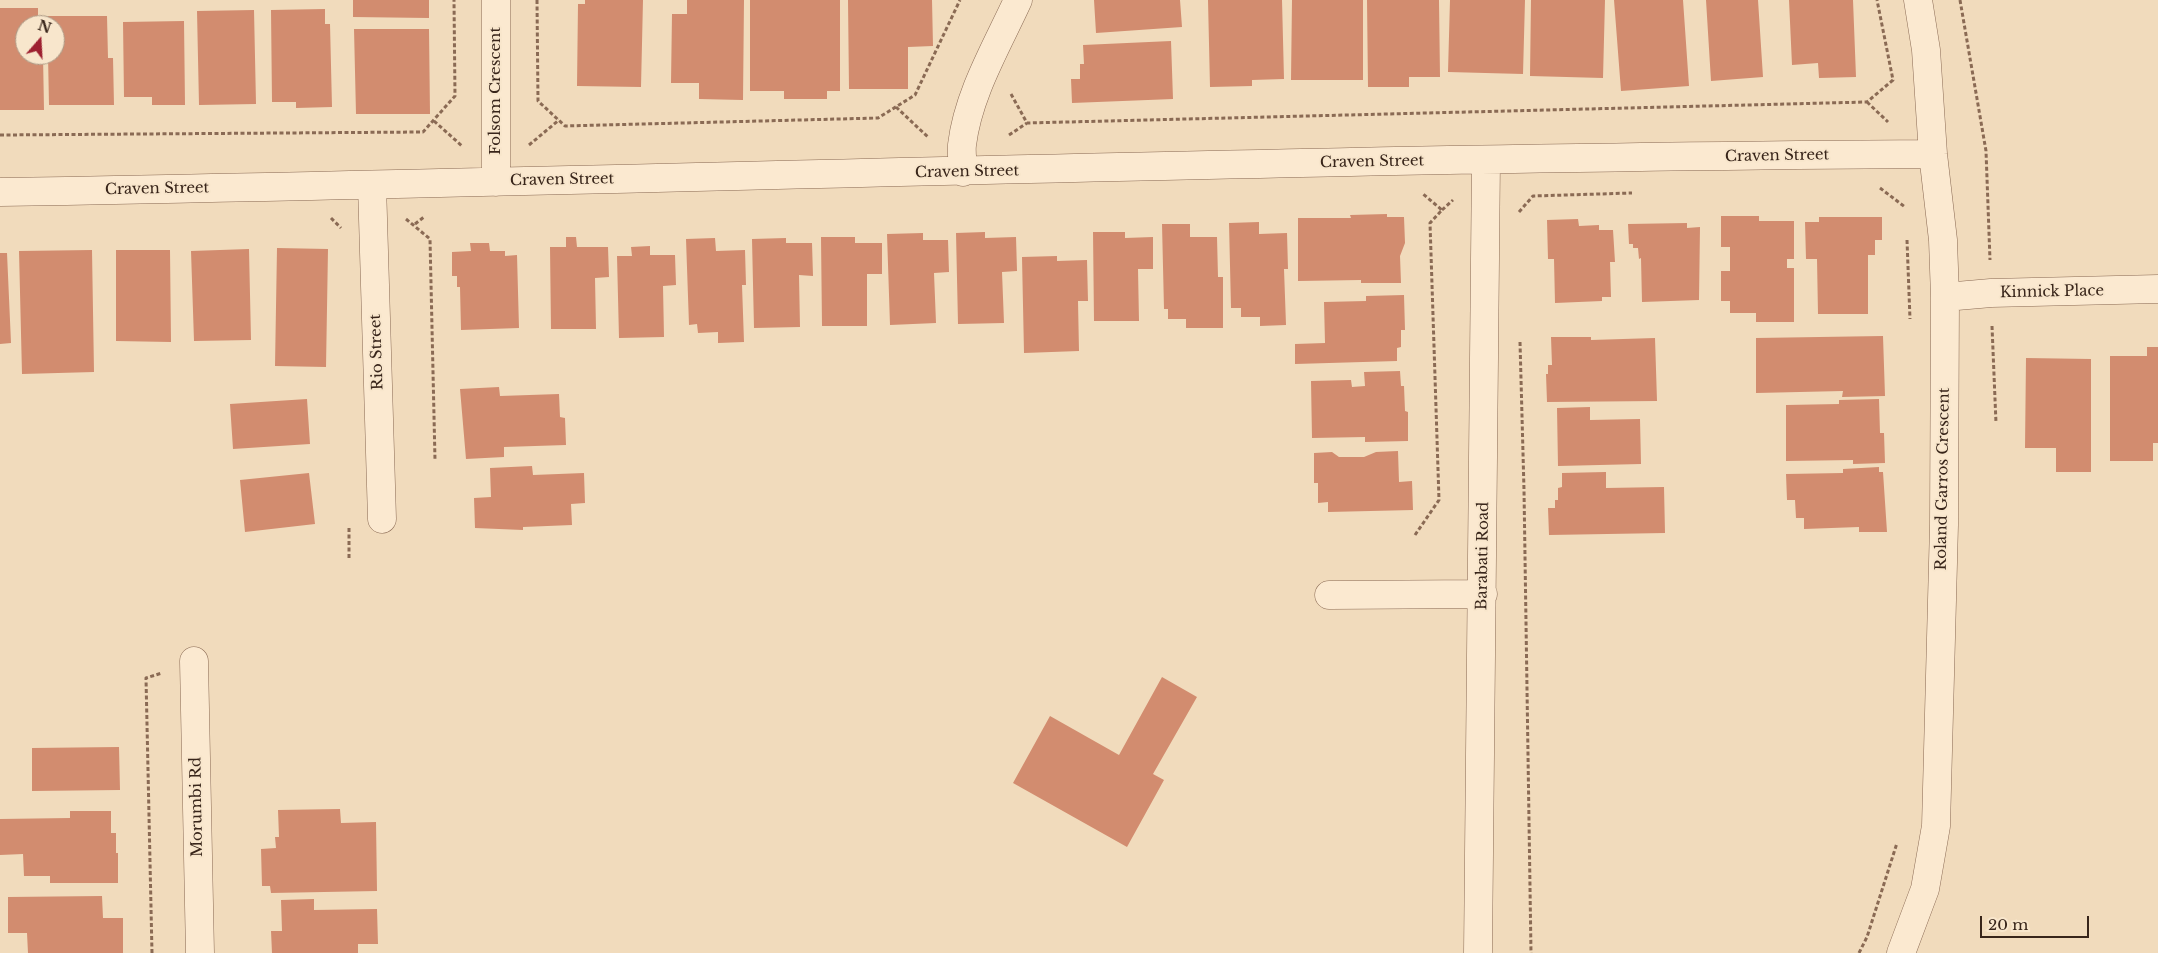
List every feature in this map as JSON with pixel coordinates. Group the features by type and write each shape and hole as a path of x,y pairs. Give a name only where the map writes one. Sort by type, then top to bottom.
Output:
{"street":[{"name":"Folsom Crescent","path":"496,0 496,182"},
{"path":"963,172 962,146 968,115 978,88 1018,0"},
{"name":"Roland Garros Crescent","path":"1901,953 1925,889 1936,826 1944,525 1945,297 1943,240 1933,154 1926,50 1918,0"},
{"name":"Craven Street","path":"0,192 372,186 1486,160 1933,154"},
{"name":"Barabati Road","path":"1478,953 1486,160"},
{"name":"Rio Street","path":"372,186 382,519"},
{"name":"Kinnick Place","path":"1945,297 2158,289"},
{"path":"1329,595 1483,594"},
{"name":"Morumbi Rd","path":"194,661 200,953"}],"path":[{"path":"0,135 422,132 455,96 454,0"},
{"path":"537,0 538,101 565,126 878,118 914,96 960,0"},
{"path":"1009,91 1027,123 1867,102 1893,80 1876,0"},
{"path":"1960,0 1986,151 1996,423"},
{"path":"1877,186 1907,208"},
{"path":"1415,534 1439,500 1430,222 1442,210 1419,191"},
{"path":"1515,216 1533,196 1641,192"},
{"path":"333,220 345,211 399,214 414,224 430,239 435,460"},
{"path":"414,224 428,213"},
{"path":"329,216 343,230"},
{"path":"1907,238 1910,326"},
{"path":"1519,334 1524,490 1531,953"},
{"path":"349,519 350,559"},
{"path":"152,953 146,678 194,661"},
{"path":"1859,953 1868,937 1898,842"}],"building":[{"path":"353,0 429,0 429,18 353,17"},
{"path":"585,0 643,0 641,87 577,86 578,4 585,4"},
{"path":"687,0 744,0 743,100 699,99 699,83 671,83 672,14 687,14"},
{"path":"750,0 840,0 840,91 827,91 827,99 784,99 784,91 750,91"},
{"path":"848,0 932,0 933,46 908,47 908,89 849,89"},
{"path":"1094,0 1180,0 1182,27 1096,33"},
{"path":"1208,0 1282,0 1284,79 1252,80 1252,86 1210,87"},
{"path":"1292,0 1363,0 1363,80 1291,80"},
{"path":"1367,0 1439,0 1440,77 1409,77 1409,87 1368,87"},
{"path":"1450,0 1525,0 1523,74 1448,72"},
{"path":"1531,0 1605,0 1603,78 1530,76"},
{"path":"1614,0 1683,0 1689,86 1621,91"},
{"path":"1706,0 1758,0 1763,77 1711,81"},
{"path":"1789,0 1853,0 1856,77 1819,78 1818,63 1792,65"},
{"path":"0,8 38,8 38,15 15,15 15,65 43,65 44,110 0,110"},
{"path":"325,9 325,24 330,24 332,107 296,108 296,102 272,102 271,10"},
{"path":"254,10 256,104 199,105 197,11"},
{"path":"65,16 107,16 108,58 113,58 114,105 49,105 48,65 65,65"},
{"path":"184,21 185,105 152,105 152,97 124,97 123,22"},
{"path":"354,29 429,29 430,114 356,114"},
{"path":"1171,41 1173,99 1072,103 1071,79 1080,79 1080,64 1084,64 1083,45"},
{"path":"1387,214 1387,217 1404,217 1405,243 1400,256 1401,283 1361,283 1361,280 1298,281 1298,218 1351,218 1350,215"},
{"path":"1721,216 1759,216 1759,221 1794,221 1794,259 1787,259 1787,268 1794,268 1794,322 1756,322 1756,313 1730,313 1730,301 1721,301 1721,271 1730,271 1730,247 1721,247"},
{"path":"1819,217 1882,217 1882,240 1875,240 1875,255 1868,255 1868,314 1818,314 1817,259 1806,259 1805,222 1819,222"},
{"path":"1578,219 1579,226 1599,225 1599,230 1613,230 1615,262 1610,262 1611,297 1602,297 1602,301 1555,303 1554,259 1548,259 1547,220"},
{"path":"1259,222 1259,234 1287,233 1288,269 1284,269 1286,325 1260,326 1260,317 1241,317 1241,308 1231,308 1229,223"},
{"path":"1687,223 1687,228 1700,227 1699,300 1642,302 1641,258 1639,259 1638,248 1633,248 1633,244 1629,244 1628,224"},
{"path":"1162,224 1190,224 1190,237 1217,237 1218,277 1223,277 1223,328 1186,328 1186,319 1168,319 1168,309 1164,309"},
{"path":"985,232 985,238 1016,237 1017,271 1002,272 1004,323 958,324 956,233"},
{"path":"1093,232 1125,232 1125,238 1153,237 1153,269 1138,269 1139,321 1094,321"},
{"path":"923,233 923,240 948,240 949,272 934,273 936,323 890,325 887,234"},
{"path":"566,237 576,237 577,247 608,247 609,277 595,278 596,329 551,329 550,247 566,247"},
{"path":"821,237 855,237 855,243 882,243 882,274 867,274 867,326 822,326"},
{"path":"715,238 716,251 745,250 746,285 742,285 744,342 718,343 718,332 698,333 697,324 689,325 686,239"},
{"path":"786,238 786,243 812,243 813,276 799,275 800,327 754,328 752,239"},
{"path":"470,243 489,243 490,251 505,251 505,256 517,255 519,328 461,330 460,287 457,287 457,276 452,276 452,252 471,251"},
{"path":"650,246 650,255 675,255 676,285 663,286 664,337 619,338 617,256 632,256 631,247"},
{"path":"277,248 328,249 326,367 275,366"},
{"path":"249,249 251,340 194,341 191,251"},
{"path":"92,250 94,372 22,374 19,251"},
{"path":"116,250 170,250 171,342 116,341"},
{"path":"0,253 7,253 11,343 0,344"},
{"path":"1057,256 1057,261 1087,260 1088,301 1078,301 1079,351 1024,353 1022,257"},
{"path":"1404,295 1405,330 1401,330 1401,347 1397,348 1397,361 1295,364 1295,344 1325,343 1324,302 1366,301 1366,296"},
{"path":"1883,336 1885,396 1842,397 1843,391 1756,393 1756,338"},
{"path":"1551,337 1591,337 1591,340 1655,338 1657,401 1547,402 1546,374 1548,374 1548,365 1552,365"},
{"path":"2147,347 2158,347 2158,443 2153,443 2153,461 2110,461 2110,356 2147,356"},
{"path":"2026,358 2091,359 2091,472 2056,472 2056,448 2025,448"},
{"path":"1400,371 1401,386 1404,386 1405,411 1408,412 1408,441 1365,442 1365,437 1312,438 1311,381 1351,380 1352,387 1365,386 1364,372"},
{"path":"499,387 500,396 559,394 560,417 565,418 566,445 504,447 504,457 466,459 460,389"},
{"path":"307,399 310,444 233,449 230,404"},
{"path":"1879,399 1880,433 1884,433 1885,463 1853,464 1853,460 1786,461 1786,405 1839,404 1839,400"},
{"path":"1590,407 1590,420 1640,419 1641,464 1558,466 1557,408"},
{"path":"1398,451 1399,482 1412,481 1413,510 1328,512 1328,502 1318,503 1318,483 1314,483 1314,453 1332,452 1339,457 1364,457 1376,452"},
{"path":"532,466 533,475 584,473 585,503 571,504 572,525 523,527 523,530 475,528 474,498 491,497 490,468"},
{"path":"1879,467 1879,472 1883,472 1887,532 1859,532 1859,527 1804,529 1804,518 1796,518 1795,500 1787,500 1786,474 1843,473 1843,469"},
{"path":"1606,472 1606,488 1664,487 1665,533 1549,535 1548,508 1555,508 1555,500 1558,500 1558,488 1562,487 1562,473"},
{"path":"309,473 315,524 245,532 240,480"},
{"path":"1162,677 1197,697 1153,774 1164,780 1127,847 1013,783 1050,716 1119,755"},
{"path":"119,747 120,790 32,791 32,748"},
{"path":"340,809 341,823 376,822 377,891 271,893 270,886 262,886 261,849 276,848 275,837 279,837 278,810"},
{"path":"70,811 111,811 111,833 116,833 116,853 118,853 118,883 50,883 50,876 24,876 23,854 0,855 0,819 70,818"},
{"path":"102,896 103,918 123,918 123,953 28,953 27,933 8,933 8,897"},
{"path":"314,899 314,910 377,909 378,944 358,944 358,953 272,953 271,931 282,931 281,900"}]}
